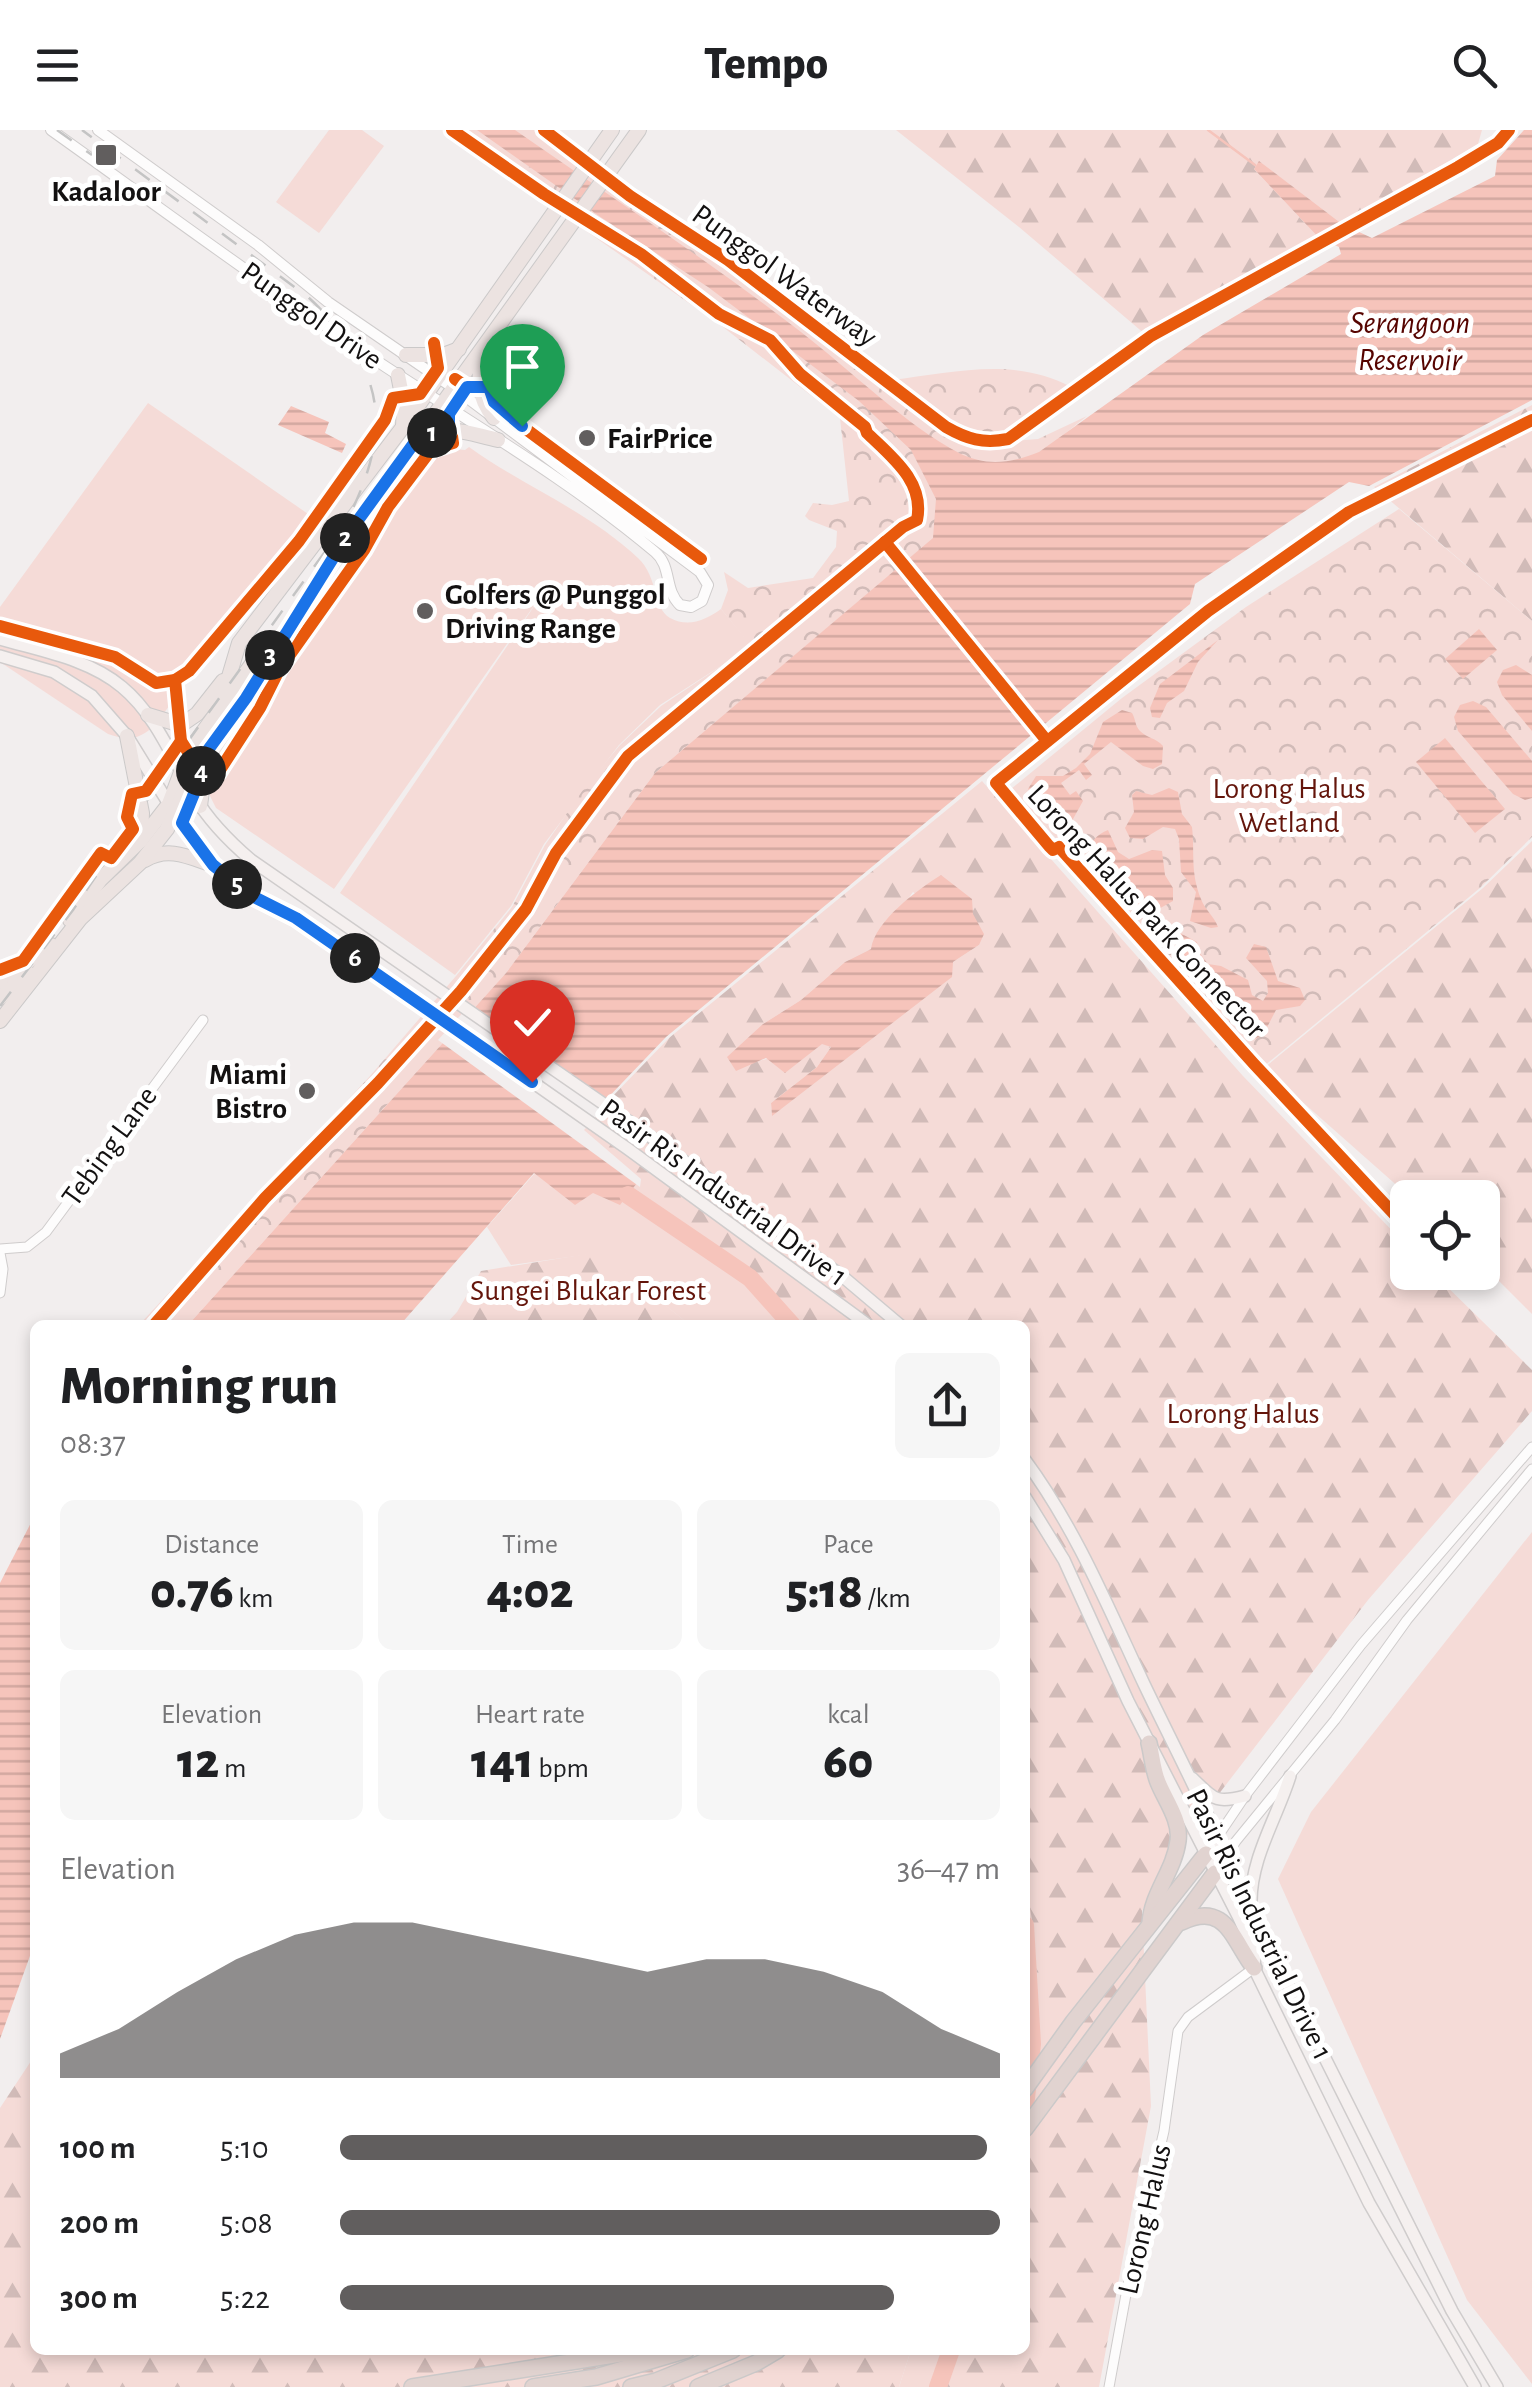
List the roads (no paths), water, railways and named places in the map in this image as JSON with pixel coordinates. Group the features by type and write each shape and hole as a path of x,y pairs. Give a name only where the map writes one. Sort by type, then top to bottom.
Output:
{"highway":[{"path":"1149,1743 1156,1778 1178,1828 1176,1853 1151,1905 1150,1923"},
{"path":"1030,2081 1206,1854"},
{"path":"1030,2123 1215,1873"},
{"path":"1178,1924 1197,1915 1212,1915 1228,1926 1254,1968"},
{"path":"412,2387 614,2355"},
{"path":"532,2387 596,2376 669,2355"},
{"path":"631,2387 721,2355"},
{"path":"698,2387 767,2355"}],"main road":[{"path":"219,710 238,643 459,349 612,130"},
{"path":"184,778 246,698 302,604 452,388 639,130"},
{"path":"484,344 478,387 484,406 494,418"},
{"path":"406,355 443,355 459,349"},
{"path":"398,375 404,405 402,427"},
{"path":"417,439 461,428 498,440"},
{"path":"278,588 303,578 308,586 302,604"},
{"name":"Pasir Ris Industrial Drive 1","path":"0,639 76,661 121,686 148,716 200,806 251,860 636,1127 842,1276 894,1320"},
{"name":"Pasir Ris Industrial Drive 1","path":"0,656 54,672 92,696 127,736 213,865 250,895 296,918 384,978 862,1320"},
{"path":"140,863 172,808 190,750 254,661 260,657 267,660"},
{"path":"148,716 181,725 196,714 230,672"},
{"path":"200,806 203,783 242,718 246,698"},
{"path":"127,736 142,813 141,840"},
{"path":"0,998 31,971 100,880 172,808"},
{"path":"0,1021 80,919 140,863 157,852 172,852 213,865"},
{"path":"0,982 48,949"},
{"name":"Pasir Ris Industrial Drive 1","path":"1030,1467 1056,1502 1085,1558 1226,1856 1452,2311 1498,2387"},
{"name":"Pasir Ris Industrial Drive 1","path":"1030,1505 1064,1560 1149,1743 1254,1952 1254,1968 1369,2203 1474,2387"},
{"path":"1186,1772 1212,1798 1223,1802 1246,1796"},
{"path":"1252,1909 1251,1882 1256,1862 1290,1776"},
{"path":"1308,2078 1318,2078 1326,2058"}],"street":[{"name":"Punggol Drive","path":"50,130 659,555 666,567 671,594 680,605 692,606 702,601 708,585 700,572 98,130"},
{"name":"Tebing Lane","path":"0,1292 0,1252 26,1246 46,1232 203,1020"},
{"path":"1206,1854 1360,1645 1532,1447"},
{"path":"1215,1873 1336,1720 1407,1620 1532,1469"},
{"name":"Lorong Halus","path":"1109,2387 1164,2131 1175,2038 1188,2017 1254,1968"}],"water":[{"name":"Serangoon Reservoir","path":"477,130 515,130 766,306 939,442 969,457 999,462 1039,452 1203,335 1341,254 1339,247 1318,237 1254,169 1259,161 1342,224 1372,238 1495,176 1497,160 1524,130 1532,130 1532,400 1369,486 1349,482 1195,584 1190,604 666,1037 577,1130 637,1183 620,1205 593,1193 575,1205 534,1173 404,1320 193,1320 506,973 655,773 933,538 936,499 911,450 859,401 708,287"},
{"path":"291,406 329,422 325,433 346,444 342,453 278,425"},
{"path":"1479,629 1497,650 1463,679 1445,659"},
{"path":"1218,640 1198,662 1184,691 1167,703 1160,718 1152,717 1150,708 1160,684"},
{"path":"1516,665 1532,675 1532,731 1502,695 1497,682 1503,670"},
{"path":"1473,701 1486,707 1532,761 1532,798 1525,800 1513,794 1458,731 1454,717 1460,705"},
{"path":"1122,710 1132,713 1140,731 1163,746 1162,764 1153,769 1143,766 1111,742 1084,764 1092,775 1086,780 1079,770 1061,783 1070,795 1076,791 1083,801 1073,819 1063,824 1041,814 1039,802 1028,789 1036,776 1063,776 1076,768 1090,754 1103,722"},
{"path":"1445,738 1505,809 1475,833 1416,762"},
{"path":"1169,788 1178,792 1182,814 1192,827 1198,889 1218,927 1190,921 1196,892 1181,872 1175,829 1163,827 1143,839 1130,838 1125,828 1134,812 1132,795 1136,791 1152,795"},
{"path":"1108,830 1118,852 1129,859 1152,850 1162,851 1173,901 1146,916 1118,887 1111,872 1088,855 1094,840"},
{"path":"941,875 972,899 973,914 984,934 979,945 953,962 952,977 772,1116 771,1103 817,1067 831,1047 822,1044 785,1073 766,1058 736,1071 727,1057 763,1024 801,1000 845,962 871,949 889,917"},
{"path":"1163,924 1197,942 1208,964 1248,980 1252,995 1263,1001 1268,993 1267,981 1246,958 1254,944 1266,947 1278,981 1300,988 1305,1000 1300,1006 1276,1010 1263,1035 1255,1039 1247,1016 1218,999 1209,981 1183,961 1178,945 1158,932 1157,927"},
{"path":"30,1525 30,1956 0,2039 0,1583"}],"waterway":[{"path":"1208,130 1255,165"},
{"path":"628,1195 750,1278 788,1320"},
{"path":"1030,2010 1030,2062"},
{"path":"938,2387 949,2355"}],"railway":[{"path":"57,130 92,155"},
{"path":"0,1006 73,910 173,762 345,524 361,490 376,430 367,376 354,350 308,297 82,130"},
{"path":"14,964 88,863"}],"place":[{"name":"Kadaloor","path":"106,155"},
{"name":"FairPrice","path":"587,438"},
{"name":"Golfers @ Punggol Driving Range","path":"425,611"},
{"name":"Miami Bistro","path":"307,1091"}],"park label":[{"name":"Lorong Halus Wetland","path":"1289,805"},
{"name":"Sungei Blukar Forest","path":"588,1290"}]}
